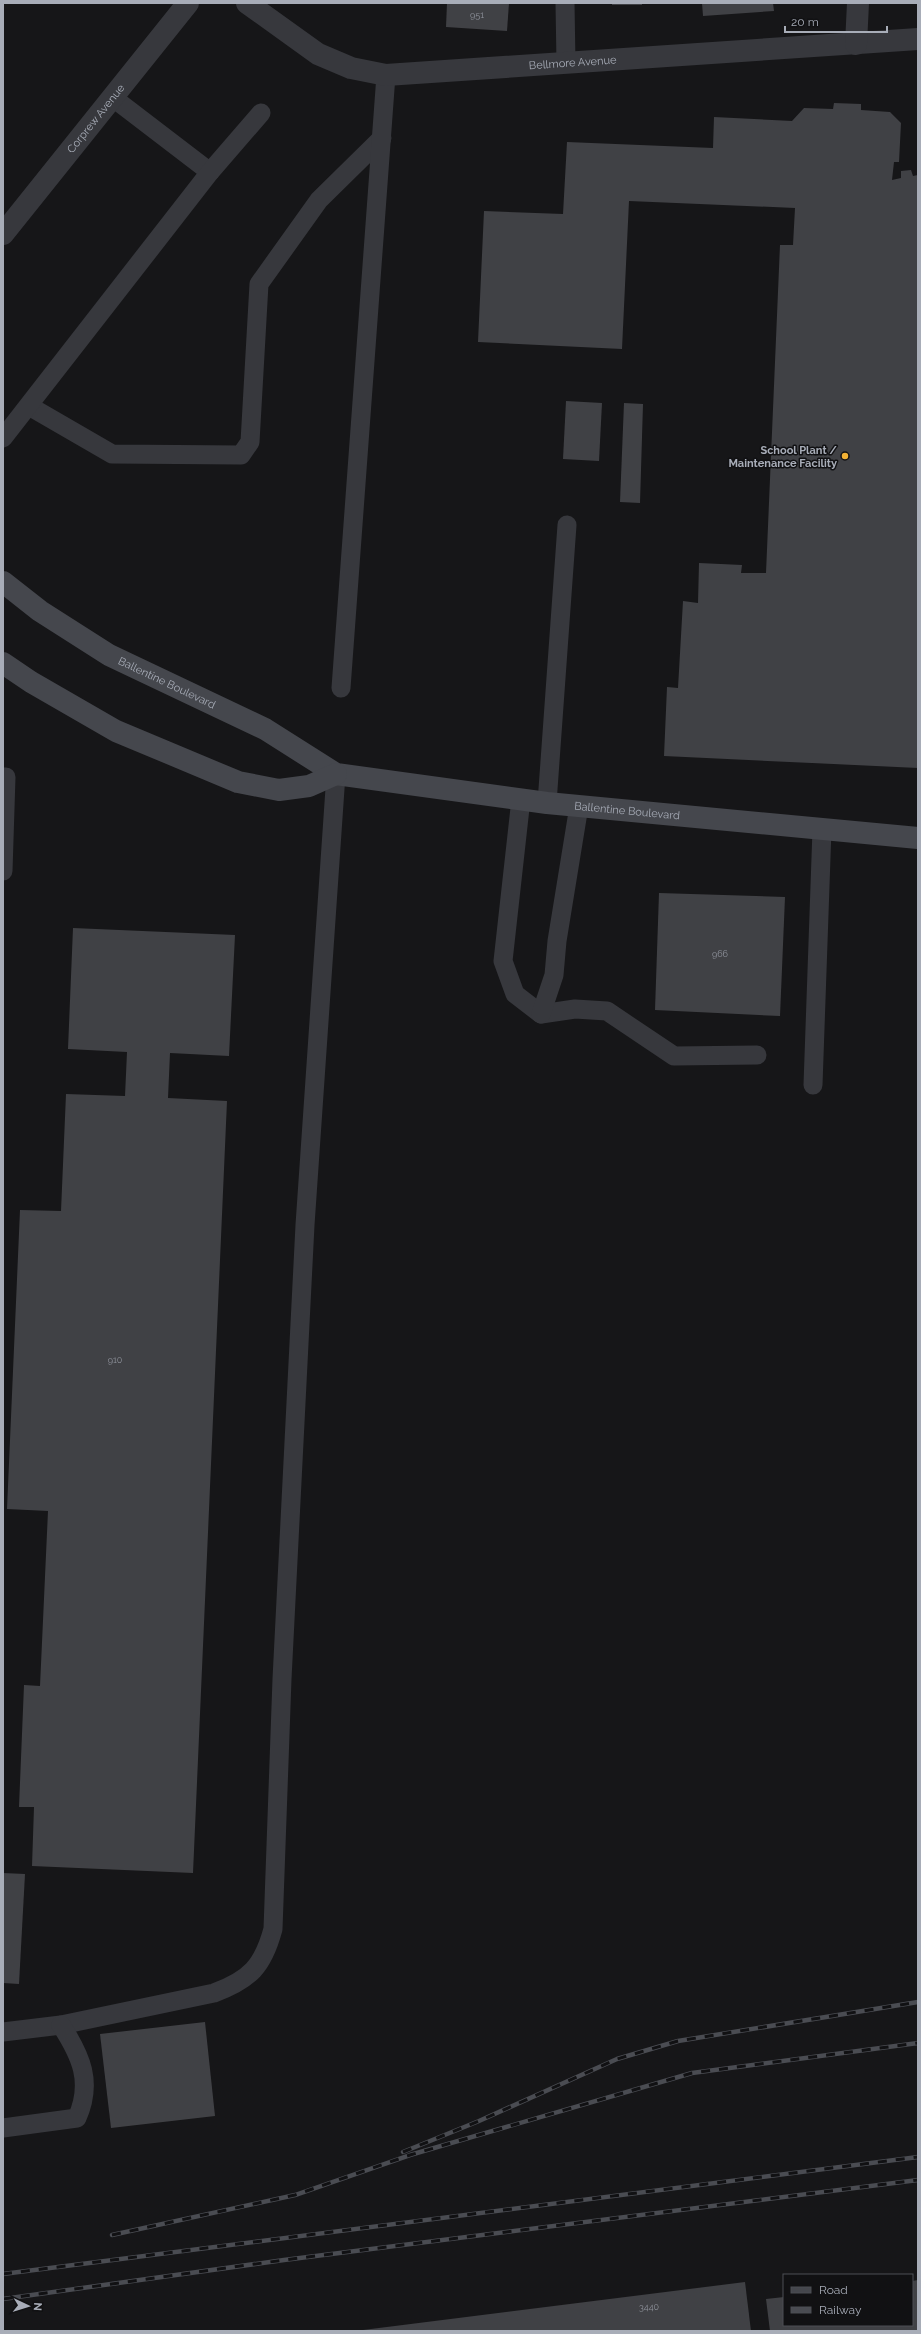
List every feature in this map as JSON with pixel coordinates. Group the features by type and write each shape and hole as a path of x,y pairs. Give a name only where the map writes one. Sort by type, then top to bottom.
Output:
{"main road":[{"name":"Ballentine Boulevard","path":"3,582 40,611 109,655 265,729 336,774 547,803 918,838"},
{"path":"3,663 31,682 116,731 238,782 279,790 309,786 336,774"}],"street":[{"name":"Corprew Avenue","path":"3,234 188,3"},
{"name":"Bellmore Avenue","path":"247,3 318,54 351,68 386,75 918,39"},
{"path":"856,44 858,3"}],"lane":[{"path":"565,3 566,63"},
{"path":"341,688 386,75"},
{"path":"112,98 210,172"},
{"path":"3,438 210,172 261,113"},
{"path":"29,406 112,454 241,455 250,442 259,284 319,200 382,138"},
{"path":"547,803 567,525"},
{"path":"3,2032 62,2025 214,1993 237,1985 253,1972 266,1952 273,1929 282,1679 305,1225 336,774"},
{"path":"3,777 6,777 3,871"},
{"path":"521,799 503,961 515,994 541,1014 575,1009 607,1011 674,1056 757,1054"},
{"path":"541,1014 554,975 556,941 579,806"},
{"path":"813,1086 822,829"},
{"path":"3,2128 77,2118 84,2101 85,2080 77,2049 62,2025"}],"building":[{"path":"447,3 509,3 507,31 446,27"},
{"path":"612,3 642,3 642,5 612,5"},
{"path":"702,3 773,3 774,11 703,16"},
{"name":"School Plant / Maintenance Facility","path":"834,103 861,104 861,110 890,112 901,123 899,162 894,162 892,180 901,178 901,171 911,170 913,176 918,175 918,768 664,756 667,687 678,688 683,601 698,603 699,563 742,565 741,573 766,573 780,245 793,245 795,208 629,201 622,349 478,342 484,211 563,214 567,142 713,148 714,117 792,121 804,108 833,109"},
{"path":"566,401 602,403 599,461 563,459"},
{"path":"624,403 643,404 640,503 620,502"},
{"path":"659,893 785,897 780,1016 655,1010"},
{"path":"73,928 235,935 229,1056 170,1053 168,1098 227,1101 193,1873 32,1866 34,1807 19,1807 24,1685 40,1686 48,1511 7,1509 20,1210 61,1211 66,1094 125,1096 127,1052 68,1049"},
{"path":"3,1873 25,1874 19,1984 3,1983"},
{"path":"205,2022 215,2116 111,2128 100,2034"},
{"path":"918,2280 918,2331 770,2331 766,2299 783,2297 783,2326 913,2326 913,2281"},
{"path":"745,2282 751,2331 363,2330"}],"railway":[{"path":"403,2152 479,2121 617,2059 678,2041 918,2002"},
{"path":"112,2235 295,2195 410,2155 692,2073 918,2043"},
{"path":"3,2274 918,2157"},
{"path":"3,2299 284,2260 918,2180"}],"place":[{"name":"School Plant / Maintenance Facility","path":"845,456"}]}
